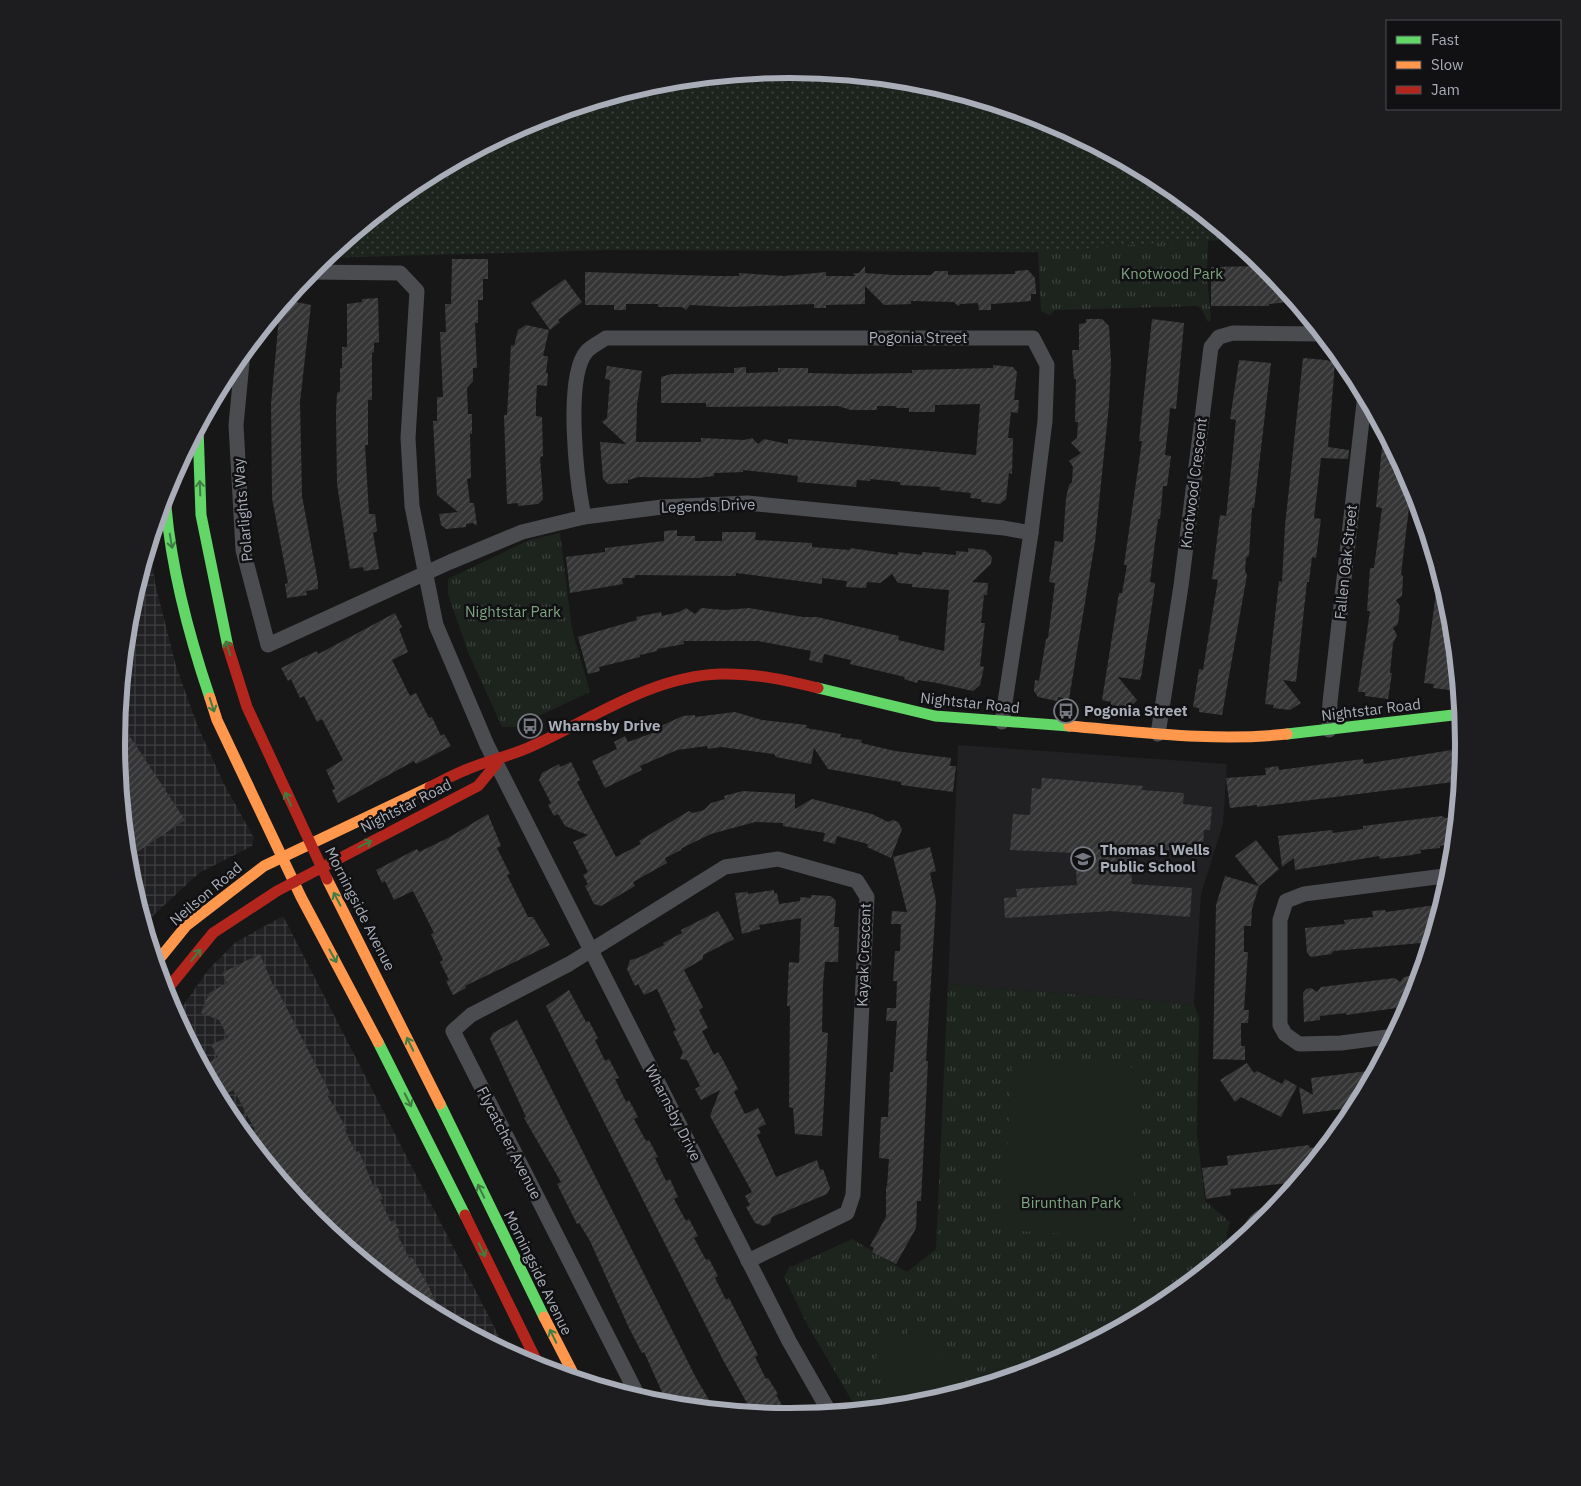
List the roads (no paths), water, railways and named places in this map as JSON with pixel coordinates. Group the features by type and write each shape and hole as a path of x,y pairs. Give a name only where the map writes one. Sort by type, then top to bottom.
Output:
{"main road":[{"name":"Morningside Avenue","path":"198,440 201,515 223,632 246,706 309,843 378,976 441,1138 536,1358"},
{"name":"Morningside Avenue","path":"166,513 182,600 197,659 216,720 294,882 441,1138 571,1371"},
{"name":"Nightstar Road","path":"282,858 309,843 469,768 497,763 636,695 670,683 719,674 767,677 894,709 935,716 1204,737 1261,738 1455,715"},
{"name":"Nightstar Road","path":"294,882 478,786 497,763"},
{"name":"Neilson Road","path":"160,957 186,926 244,880 264,866 282,858"},
{"path":"171,985 213,933 294,882"}],"street":[{"name":"Wharnsby Drive","path":"320,272 400,273 417,291 408,438 412,506 424,574 436,625 451,663 497,763 748,1261 789,1341 827,1407"},
{"name":"Knotwood Crescent","path":"1158,734 1182,586 1211,347 1219,337 1233,333 1315,334"},
{"name":"Pogonia Street","path":"584,517 578,492 573,443 579,366 587,351 606,338 1033,338 1047,365 1045,420 1031,533 1002,722"},
{"name":"Polarlights Way","path":"242,367 236,424 243,550 268,645 424,574"},
{"name":"Fallen Oak Street","path":"1329,730 1330,702 1364,405"},
{"name":"Legends Drive","path":"424,574 522,532 584,517 662,507 746,503 1004,528 1031,533"},
{"name":"Kayak Crescent","path":"591,949 725,867 778,859 856,881 867,897 852,1195 847,1213 748,1261"},
{"path":"1387,1037 1341,1043 1299,1044 1285,1034 1280,1025 1280,920 1286,901 1304,894 1442,876"},
{"name":"Flycatcher Avenue","path":"591,949 569,964 471,1016 452,1031 635,1390"}],"place":[{"name":"Pogonia Street","path":"1066,711"},
{"name":"Wharnsby Drive","path":"530,726"},
{"name":"Thomas L Wells Public School","path":"1083,859"}],"park label":[{"name":"Knotwood Park","path":"1172,274"},
{"name":"Nightstar Park","path":"513,612"},
{"name":"Birunthan Park","path":"1071,1203"}]}
